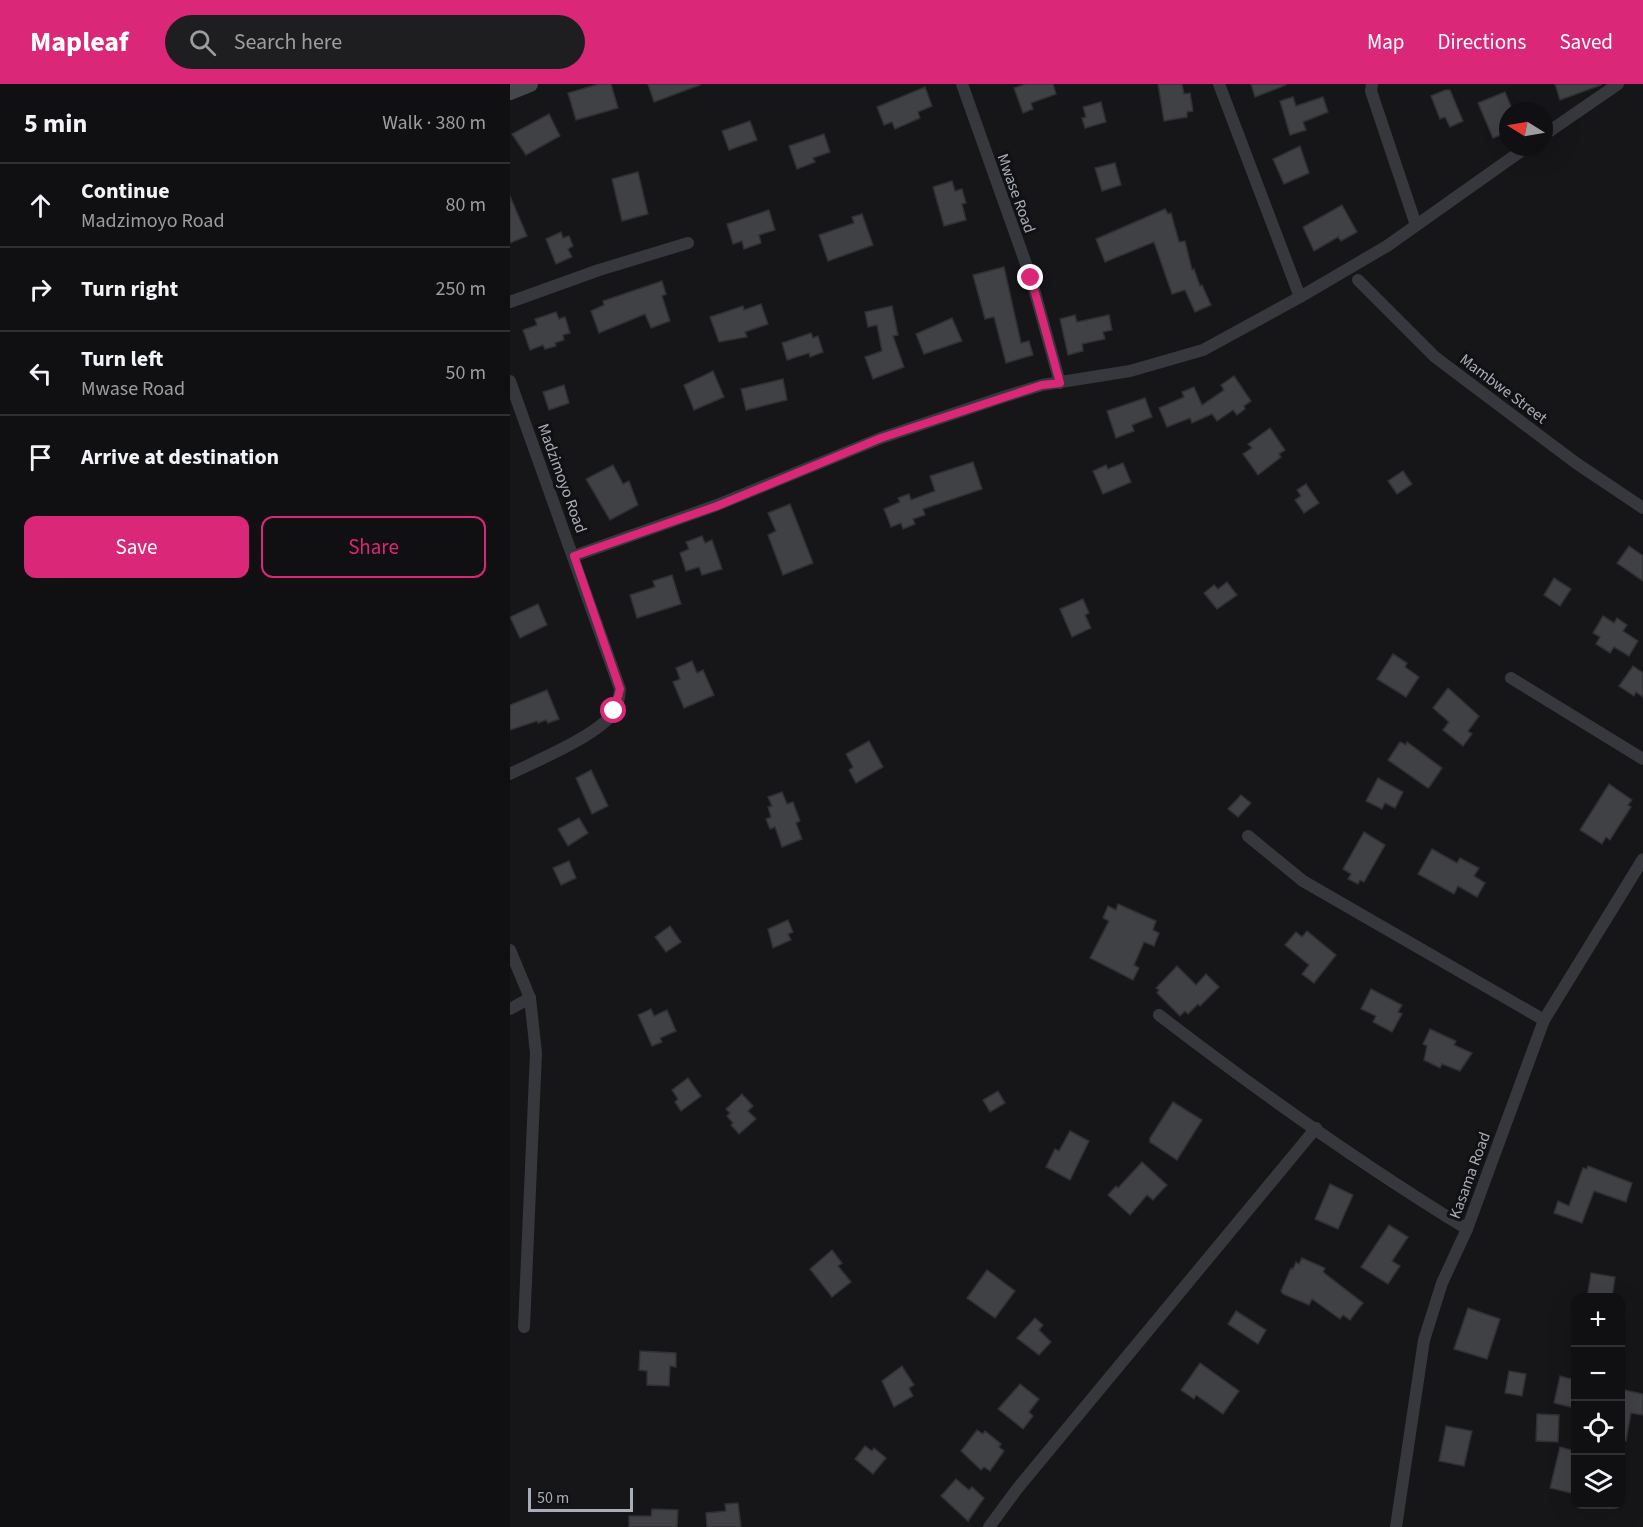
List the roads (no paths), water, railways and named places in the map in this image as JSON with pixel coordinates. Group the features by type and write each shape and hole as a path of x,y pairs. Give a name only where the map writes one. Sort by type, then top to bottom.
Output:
{"street":[{"path":"510,92 530,84"},
{"name":"Mwase Road","path":"962,84 1031,278 1060,383"},
{"path":"1219,84 1300,297"},
{"path":"1371,84 1371,91 1416,225"},
{"path":"1553,129 1618,84"},
{"path":"574,556 717,506 881,438 1042,385 1130,371 1203,350 1300,297 1416,225 1514,156"},
{"path":"510,302 599,270 688,243"},
{"name":"Mambwe Street","path":"1358,280 1435,357 1576,463 1643,508"},
{"name":"Madzimoyo Road","path":"510,381 620,689 614,711 600,727 510,774"},
{"path":"1511,678 1643,759"},
{"path":"1248,836 1303,881 1544,1020"},
{"name":"Kasama Road","path":"1396,1527 1424,1340 1442,1283 1467,1229 1544,1020 1643,859"},
{"path":"510,950 530,998 536,1053 524,1327"},
{"path":"510,1009 530,998"},
{"path":"1159,1015 1224,1065 1409,1194 1467,1229"},
{"path":"989,1527 1024,1480 1316,1128"}]}
